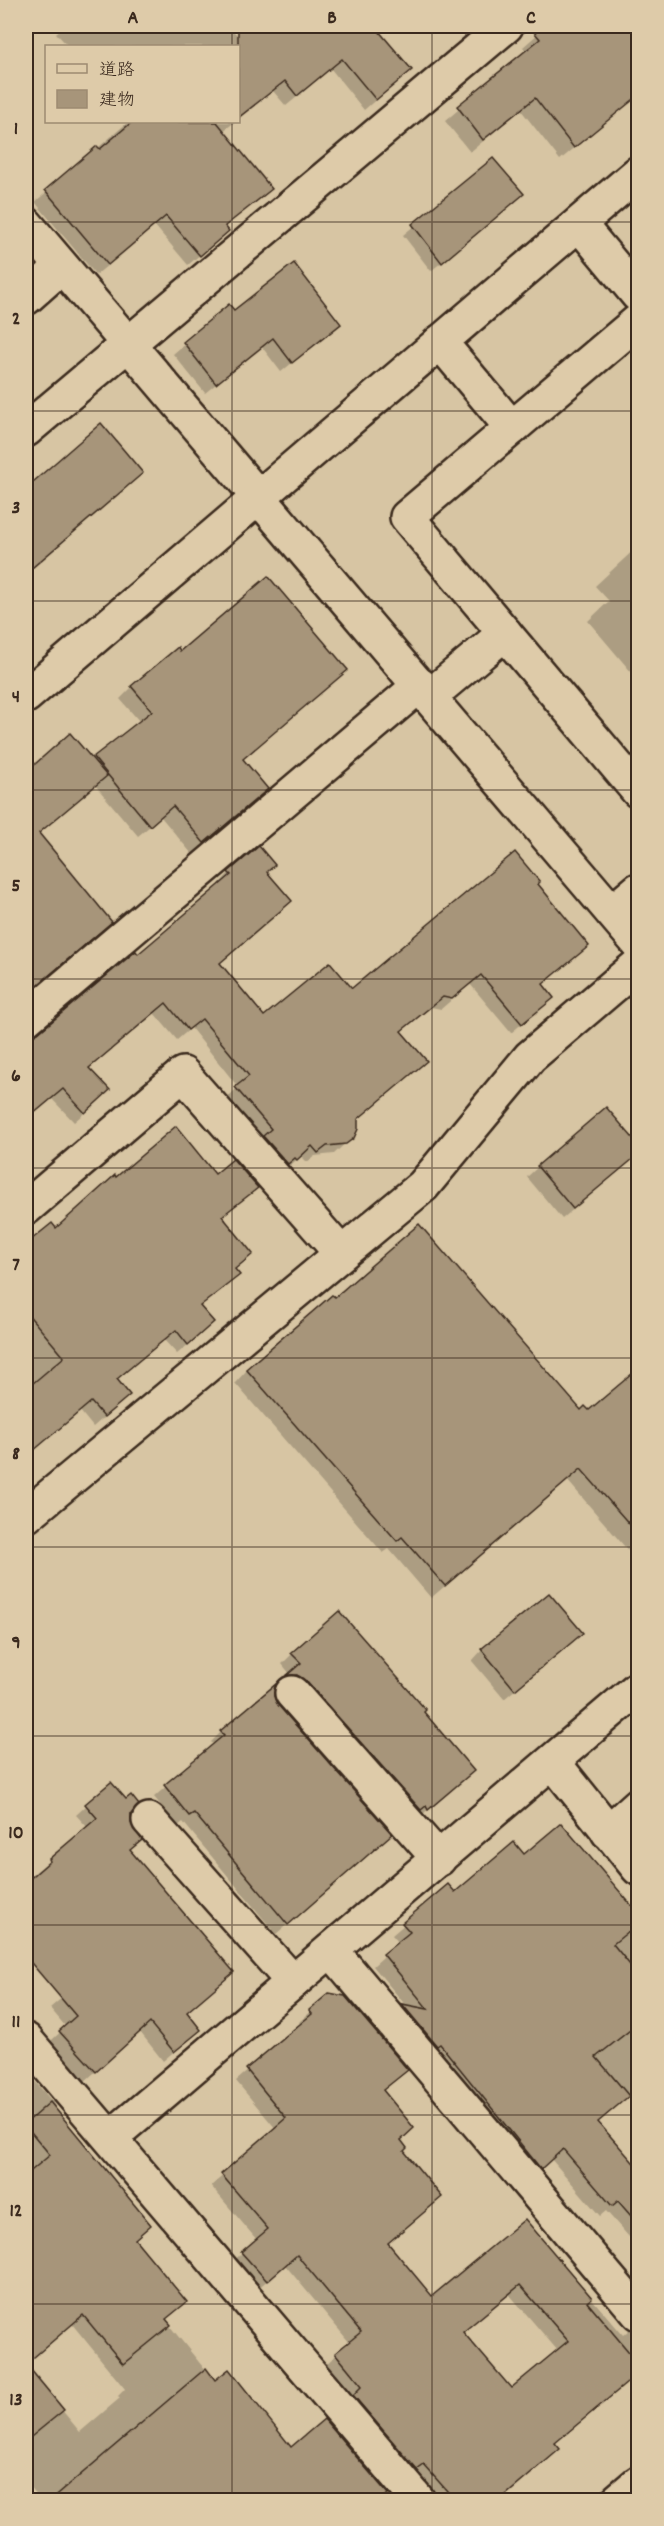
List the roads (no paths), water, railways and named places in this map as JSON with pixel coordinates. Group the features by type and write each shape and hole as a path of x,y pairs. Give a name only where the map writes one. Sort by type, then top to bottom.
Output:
{"street":[{"path":"26,429 506,26"},
{"path":"26,696 639,173"},
{"path":"26,224 639,943"},
{"path":"579,224 639,295"},
{"path":"26,298 61,267"},
{"path":"639,321 407,517 639,791"},
{"path":"440,342 512,428"},
{"path":"26,1019 425,691 505,633"},
{"path":"612,912 639,890"},
{"path":"26,1516 340,1252 423,1186 530,1057 639,965"},
{"path":"26,1208 183,1074 340,1252"},
{"path":"110,2138 639,1688"},
{"path":"292,1693 439,1858"},
{"path":"553,1762 639,1868"},
{"path":"608,1832 639,1805"},
{"path":"149,1820 292,1982"},
{"path":"331,1950 639,2313"},
{"path":"26,2040 418,2500"},
{"path":"618,2500 639,2483"}]}
